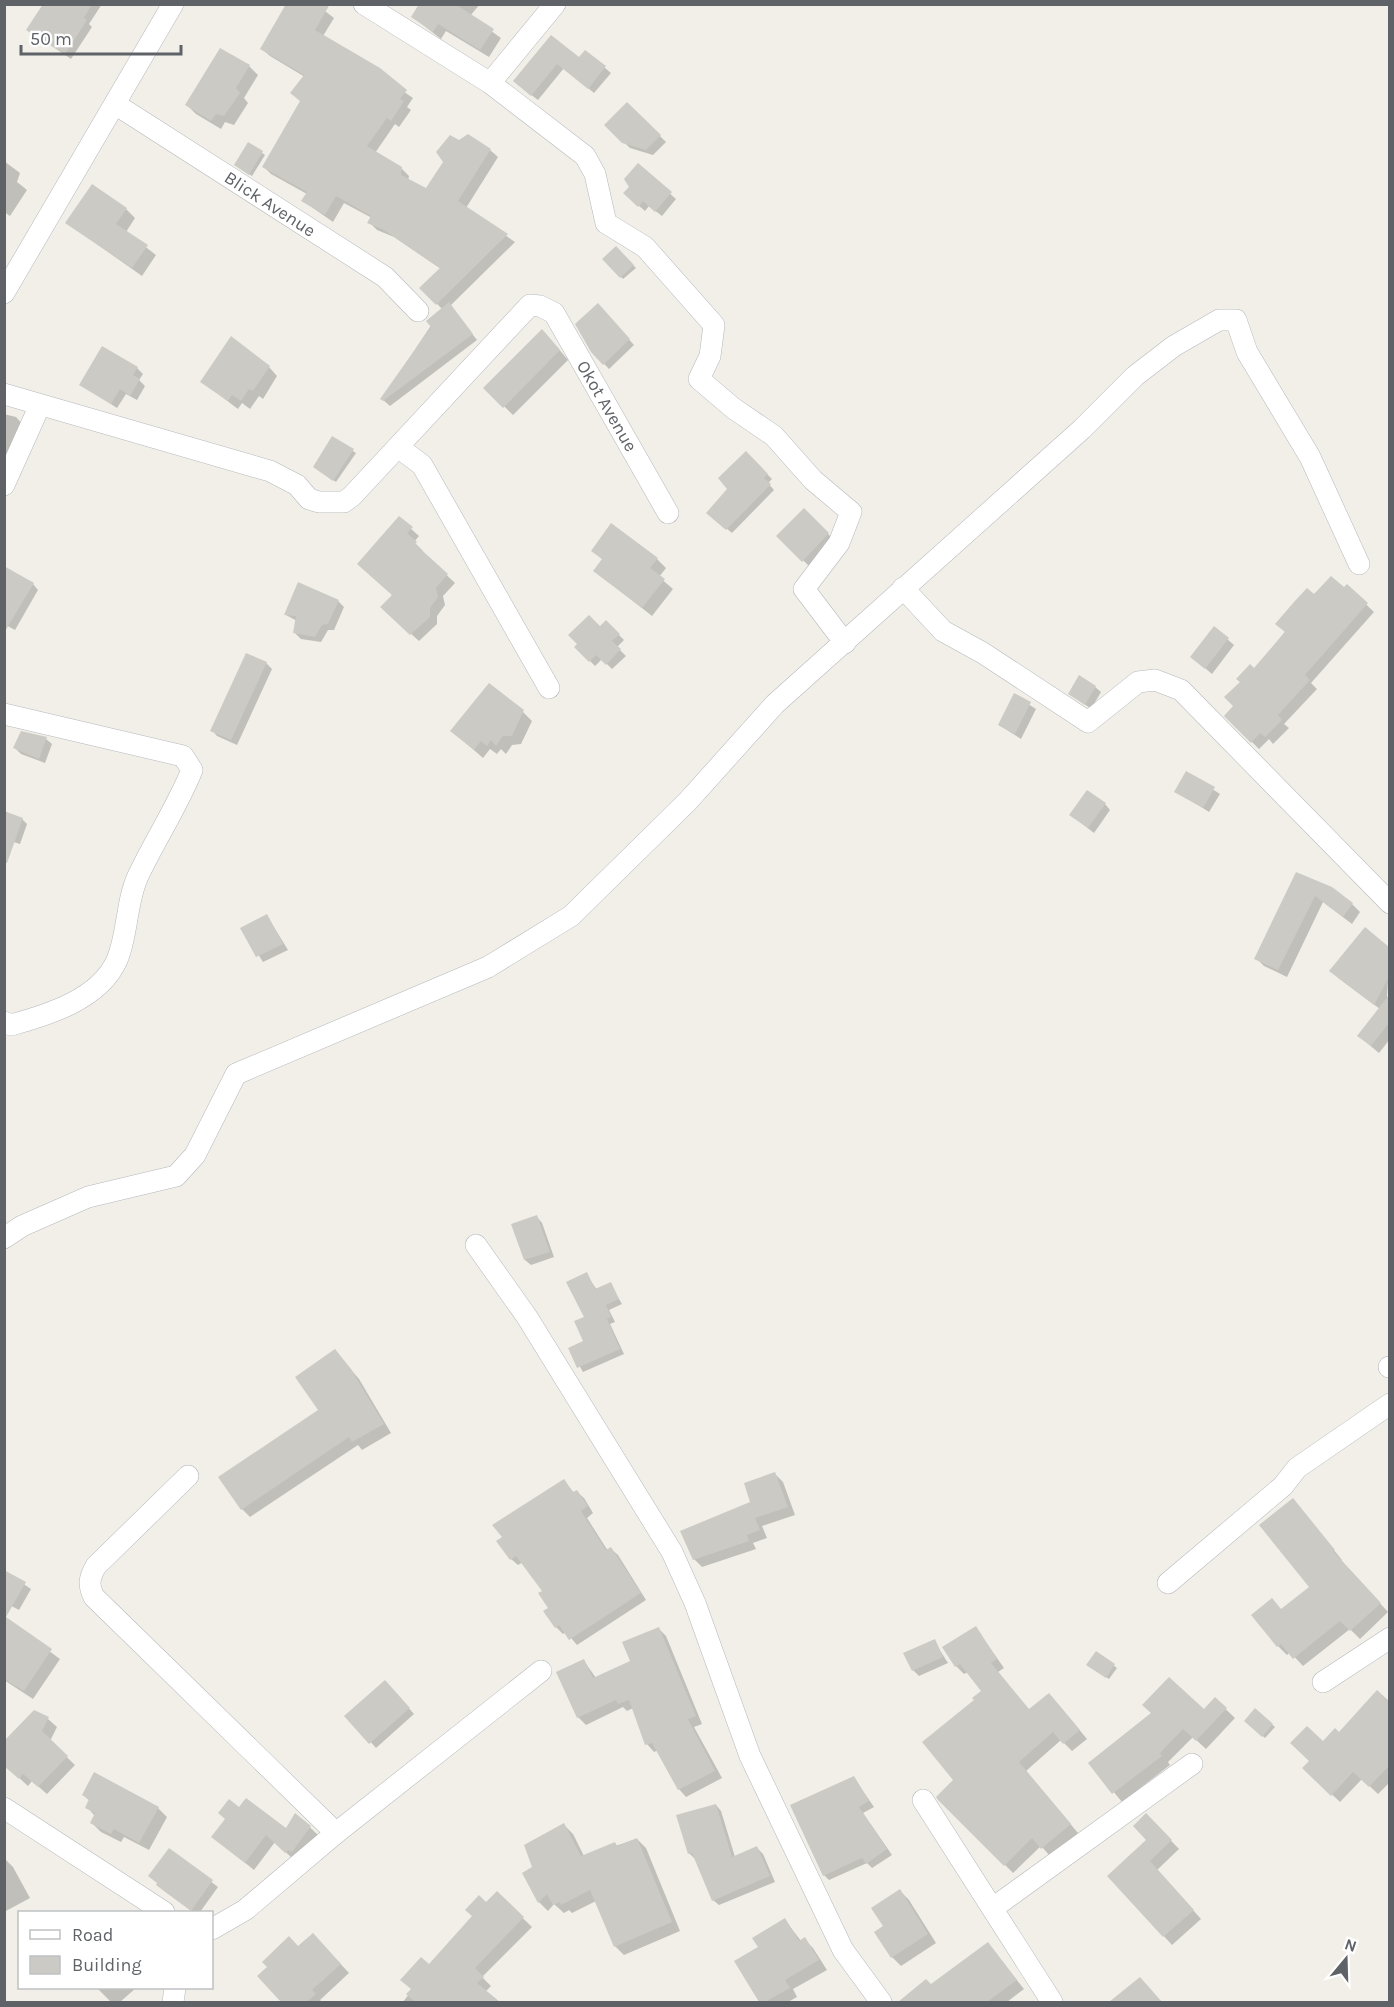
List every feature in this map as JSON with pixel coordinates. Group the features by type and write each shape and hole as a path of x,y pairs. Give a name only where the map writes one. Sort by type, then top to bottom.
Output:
{"street":[{"path":"4,293 173,4"},
{"path":"364,4 490,84 585,156 595,174 606,223 645,247 714,325 710,356 699,379 733,408 774,436 813,480 851,512 839,543 804,589 845,643"},
{"path":"490,84 555,4"},
{"name":"Blick Avenue","path":"115,104 385,277 418,311"},
{"name":"Okot Avenue","path":"398,447 530,305 540,306 554,313 668,513"},
{"path":"4,1238 22,1226 88,1197 176,1176 195,1155 209,1132 236,1074 488,967 571,916 688,801 775,704 1082,429 1134,376 1174,346 1219,320 1236,320 1247,352 1310,457 1359,564"},
{"path":"4,394 270,471 297,485 309,499 332,504 344,502 352,496 398,447 422,465 549,688"},
{"path":"4,486 40,405"},
{"path":"903,588 943,631 983,653 1088,722 1138,682 1155,680 1181,690 1389,903"},
{"path":"4,714 173,753 183,756 192,770 180,798 137,878 117,960 100,985 50,1014 11,1025 4,1022"},
{"path":"476,1245 527,1317 672,1552 695,1603 755,1766 843,1950 881,2002"},
{"path":"1168,1583 1283,1486 1296,1468 1389,1404"},
{"path":"188,1476 96,1566 89,1577 89,1587 94,1597 336,1833"},
{"path":"1323,1682 1389,1638"},
{"path":"213,1928 245,1910 336,1833 541,1671"},
{"path":"993,1908 1192,1764"},
{"path":"923,1800 1052,2002"},
{"path":"4,1808 162,1911"}],"building":[{"path":"43,4 92,4 84,18 87,20 65,54 26,30"},
{"path":"286,4 330,4 315,30 380,68 407,90 400,99 404,101 391,121 387,118 367,146 402,167 401,175 426,188 443,162 436,152 450,135 459,140 468,134 491,149 458,201 508,234 436,305 419,288 440,268 384,230 367,223 371,216 336,196 325,215 301,201 307,192 262,167 300,101 290,93 304,75 260,49"},
{"path":"419,4 455,4 494,29 480,50 438,24 433,32 411,17"},
{"path":"551,35 579,57 585,50 606,66 588,89 557,64 531,96 513,81"},
{"path":"220,48 250,65 236,88 240,93 224,116 216,114 211,121 185,105"},
{"path":"627,102 661,135 646,150 622,143 604,125"},
{"path":"248,142 263,151 249,175 234,165"},
{"path":"638,163 672,192 655,212 643,201 638,207 623,193 629,187 624,179"},
{"path":"92,184 127,208 116,224 148,245 132,268 65,223"},
{"path":"616,246 634,265 620,278 602,259"},
{"path":"449,302 473,334 383,401 380,399 431,327 426,321"},
{"path":"598,303 630,339 603,365 591,352 575,324"},
{"path":"542,329 560,350 503,408 483,388"},
{"path":"231,336 270,366 253,391 249,389 241,401 232,395 228,401 200,382"},
{"path":"102,346 138,367 133,375 140,379 130,396 120,389 111,404 79,385"},
{"path":"332,436 354,449 333,481 313,467"},
{"path":"746,451 768,474 764,478 771,484 726,530 706,513 727,489 718,478"},
{"path":"804,508 829,533 802,562 776,536"},
{"path":"399,516 413,527 407,533 417,542 415,544 448,574 436,588 438,597 430,608 430,617 410,635 380,607 392,595 357,564"},
{"path":"611,523 658,558 650,568 665,579 642,608 593,571 602,559 591,551"},
{"path":"4,566 34,583 4,633"},
{"path":"1331,576 1344,587 1347,584 1368,603 1305,675 1310,680 1278,715 1282,720 1265,737 1260,733 1251,743 1224,716 1233,706 1224,697 1240,682 1236,679 1250,664 1254,668 1285,632 1275,624 1294,602 1307,588 1314,594"},
{"path":"298,582 339,600 328,624 322,625 315,637 293,633 296,616 284,615"},
{"path":"589,615 600,626 606,620 620,634 612,641 621,649 606,665 596,655 589,662 574,647 577,644 568,635"},
{"path":"1214,626 1229,638 1205,669 1190,657"},
{"path":"246,653 267,662 231,740 210,731"},
{"path":"1079,675 1096,686 1085,705 1068,694"},
{"path":"489,683 524,710 512,736 503,736 496,746 491,740 487,746 481,741 474,750 450,731"},
{"path":"1014,693 1031,702 1015,734 998,725"},
{"path":"21,731 47,737 39,759 13,748"},
{"path":"1186,771 1215,787 1203,808 1174,792"},
{"path":"1087,790 1106,803 1088,828 1069,815"},
{"path":"4,811 23,818 7,863 4,863"},
{"path":"1296,872 1332,887 1353,903 1343,917 1315,896 1278,970 1254,959"},
{"path":"267,914 283,944 256,957 240,928"},
{"path":"1365,927 1389,947 1389,977 1374,1005 1329,971"},
{"path":"1389,995 1389,1023 1371,1046 1357,1036"},
{"path":"537,1215 550,1252 524,1260 511,1224"},
{"path":"587,1272 595,1289 611,1282 619,1299 606,1305 611,1317 607,1319 620,1349 577,1368 568,1348 583,1341 574,1321 584,1317 566,1282"},
{"path":"335,1349 351,1369 384,1424 352,1442 349,1437 241,1510 218,1477 318,1410 295,1377"},
{"path":"775,1472 788,1507 755,1518 760,1530 747,1535 749,1541 693,1560 680,1531 750,1502 744,1483"},
{"path":"564,1479 573,1492 577,1490 588,1506 581,1511 606,1550 611,1547 641,1593 569,1640 559,1625 555,1628 543,1611 548,1608 538,1593 542,1591 516,1556 510,1560 496,1541 502,1537 492,1525"},
{"path":"1293,1498 1335,1550 1333,1551 1381,1603 1350,1631 1340,1621 1293,1659 1281,1644 1277,1647 1251,1615 1272,1598 1281,1609 1309,1587 1259,1525"},
{"path":"4,1570 26,1582 6,1617 52,1649 24,1691 4,1679"},
{"path":"976,1626 997,1659 991,1663 1029,1709 1049,1693 1080,1730 1063,1744 1053,1732 1019,1762 1071,1824 1041,1849 1032,1838 1004,1866 936,1797 953,1780 922,1742 974,1700 972,1698 981,1691 960,1664 955,1667 942,1647"},
{"path":"659,1627 696,1716 688,1719 715,1771 678,1790 652,1743 645,1745 629,1700 618,1704 616,1700 577,1718 556,1672 584,1659 593,1678 630,1661 622,1642"},
{"path":"935,1639 943,1657 912,1671 903,1653"},
{"path":"1096,1651 1115,1664 1106,1678 1086,1665"},
{"path":"1169,1677 1204,1709 1215,1697 1227,1708 1196,1741 1183,1729 1160,1753 1162,1756 1112,1794 1088,1763 1151,1713 1142,1705"},
{"path":"385,1680 410,1708 369,1744 344,1716"},
{"path":"1377,1690 1389,1701 1389,1766 1369,1787 1353,1772 1331,1796 1302,1768 1309,1761 1290,1743 1307,1726 1323,1741 1335,1728 1339,1732"},
{"path":"1255,1708 1273,1724 1262,1737 1244,1721"},
{"path":"34,1710 49,1717 42,1731 68,1756 38,1787 23,1774 19,1779 4,1766 4,1741"},
{"path":"94,1772 159,1807 139,1843 114,1829 111,1834 90,1823 95,1813 85,1808 89,1799 82,1795"},
{"path":"854,1776 869,1801 859,1807 887,1849 866,1864 862,1858 823,1876 790,1805"},
{"path":"246,1798 286,1828 295,1813 311,1826 292,1852 288,1850 285,1853 266,1835 245,1863 211,1837 225,1819 218,1813 229,1799 239,1807"},
{"path":"716,1804 732,1857 757,1846 770,1876 712,1901 692,1853 688,1854 676,1815"},
{"path":"1146,1813 1172,1840 1150,1861 1194,1910 1163,1937 1107,1876 1146,1840 1133,1826"},
{"path":"564,1823 581,1856 615,1842 617,1846 637,1838 672,1922 614,1947 590,1890 561,1905 560,1902 553,1905 547,1894 538,1903 522,1873 532,1867 524,1845"},
{"path":"169,1848 213,1880 191,1911 156,1885 157,1883 148,1876"},
{"path":"900,1889 928,1934 891,1958 874,1932 883,1926 871,1908"},
{"path":"497,1891 524,1917 475,1968 484,1977 477,1983 500,2002 415,2002 406,1994 411,1989 400,1980 421,1957 429,1964 472,1916 465,1910 479,1895 486,1902"},
{"path":"785,1918 799,1941 805,1937 819,1960 785,1980 790,1988 765,2002 759,2002 734,1961 758,1947 752,1938"},
{"path":"313,1933 341,1964 312,1990 316,1994 307,2002 281,2002 257,1976 267,1967 262,1962 289,1936 298,1946"},
{"path":"988,1942 1017,1980 987,2002 898,2002 926,1979 931,1984"},
{"path":"1140,1977 1162,2002 1109,2002"}]}
